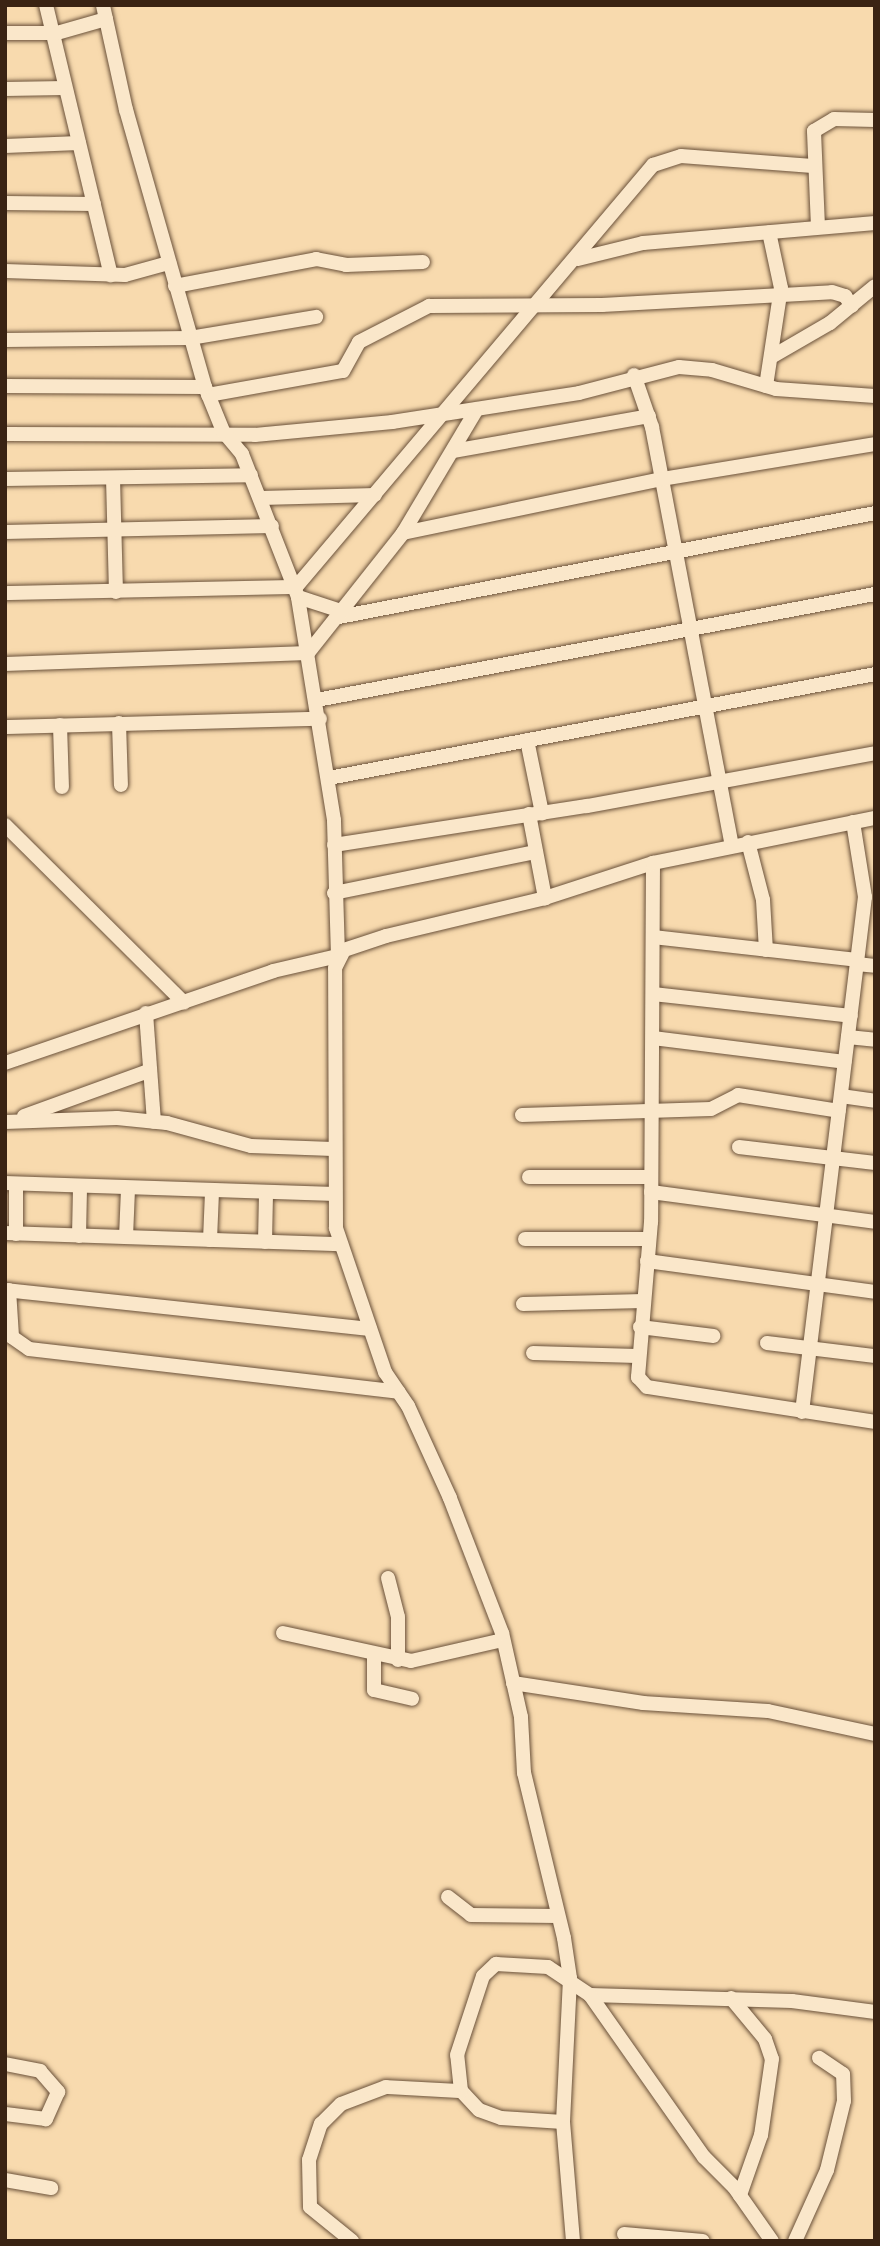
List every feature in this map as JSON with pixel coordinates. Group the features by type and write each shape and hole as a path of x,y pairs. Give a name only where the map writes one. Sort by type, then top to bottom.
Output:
{"street":[{"path":"46,5 111,275"},
{"path":"5,33 52,33 104,12 175,286 206,391 227,436 251,475 297,592 329,778 334,845 338,956 333,1149 341,1244 370,1329 450,1498 503,1640 513,1683 524,1773 570,1978 563,2122 573,2241"},
{"path":"5,89 65,88"},
{"path":"818,228 812,142 819,124 834,118 875,120"},
{"path":"5,146 79,143"},
{"path":"297,592 375,495 662,160 704,157 813,166"},
{"path":"5,203 94,204"},
{"path":"576,260 643,243 875,223"},
{"path":"766,386 779,298 769,232"},
{"path":"175,286 316,259 346,265 423,262"},
{"path":"5,271 111,275 169,263"},
{"path":"772,356 852,306 875,286"},
{"path":"5,386 206,391 343,371 359,342 429,306 542,301 579,305 779,298 832,292 845,296 852,306"},
{"path":"5,340 190,338 316,317"},
{"path":"5,434 227,436 477,409 579,393 634,375 698,367 766,386 875,396"},
{"path":"634,375 649,416 732,845"},
{"path":"5,664 308,653 403,533 477,409"},
{"path":"453,451 649,416"},
{"path":"403,533 662,479 875,444"},
{"path":"5,479 251,475"},
{"path":"113,478 116,592"},
{"path":"261,498 375,495"},
{"path":"5,593 297,592 341,614 875,513"},
{"path":"5,532 272,526"},
{"path":"317,699 875,594"},
{"path":"329,778 875,674"},
{"path":"5,727 320,719"},
{"path":"119,723 121,785"},
{"path":"60,725 62,787"},
{"path":"527,740 536,814 536,852 545,898"},
{"path":"334,845 720,783 875,753"},
{"path":"5,1063 273,971 338,956 387,936 545,898 653,863 875,818"},
{"path":"802,1412 865,897 853,822"},
{"path":"5,825 184,1003"},
{"path":"748,842 764,907 766,950"},
{"path":"334,893 536,852"},
{"path":"653,863 651,1192 637,1356 638,1377 647,1387 875,1422"},
{"path":"653,937 857,962 875,967"},
{"path":"653,994 850,1016"},
{"path":"146,1013 148,1071 154,1122"},
{"path":"848,1037 875,1040"},
{"path":"653,1038 845,1062"},
{"path":"7,1121 148,1071"},
{"path":"522,1115 711,1109 738,1095 840,1104 875,1101"},
{"path":"7,1121 154,1122 251,1146 333,1149"},
{"path":"738,1147 875,1163"},
{"path":"529,1177 651,1177"},
{"path":"335,1194 128,1190 11,1183 10,1234 341,1244"},
{"path":"79,1236 80,1187"},
{"path":"126,1237 128,1190"},
{"path":"210,1240 212,1192"},
{"path":"651,1192 875,1222"},
{"path":"265,1242 266,1193"},
{"path":"525,1239 649,1239"},
{"path":"647,1261 875,1292"},
{"path":"370,1329 7,1290 12,1337 29,1349 399,1392"},
{"path":"523,1304 643,1301"},
{"path":"640,1327 713,1336"},
{"path":"767,1343 875,1356"},
{"path":"533,1353 637,1356"},
{"path":"388,1578 398,1617 398,1660"},
{"path":"283,1633 398,1660 435,1659 503,1640"},
{"path":"374,1654 374,1690 412,1699"},
{"path":"513,1683 643,1703 768,1710 875,1734"},
{"path":"448,1897 471,1915 557,1916"},
{"path":"563,2122 501,2118 479,2110 461,2091 457,2055 489,1968 529,1963 570,1978 590,1995 704,2157 740,2194 772,2241"},
{"path":"590,1995 824,2003 875,2012"},
{"path":"731,1998 765,2039 772,2059 761,2135 740,2194"},
{"path":"795,2241 827,2170 844,2101 843,2074 819,2058"},
{"path":"5,2064 40,2071 58,2092 46,2119 5,2114"},
{"path":"352,2241 310,2207 310,2151 321,2124 341,2104 386,2087 461,2091"},
{"path":"5,2180 51,2188"},
{"path":"624,2234 703,2241"}]}
